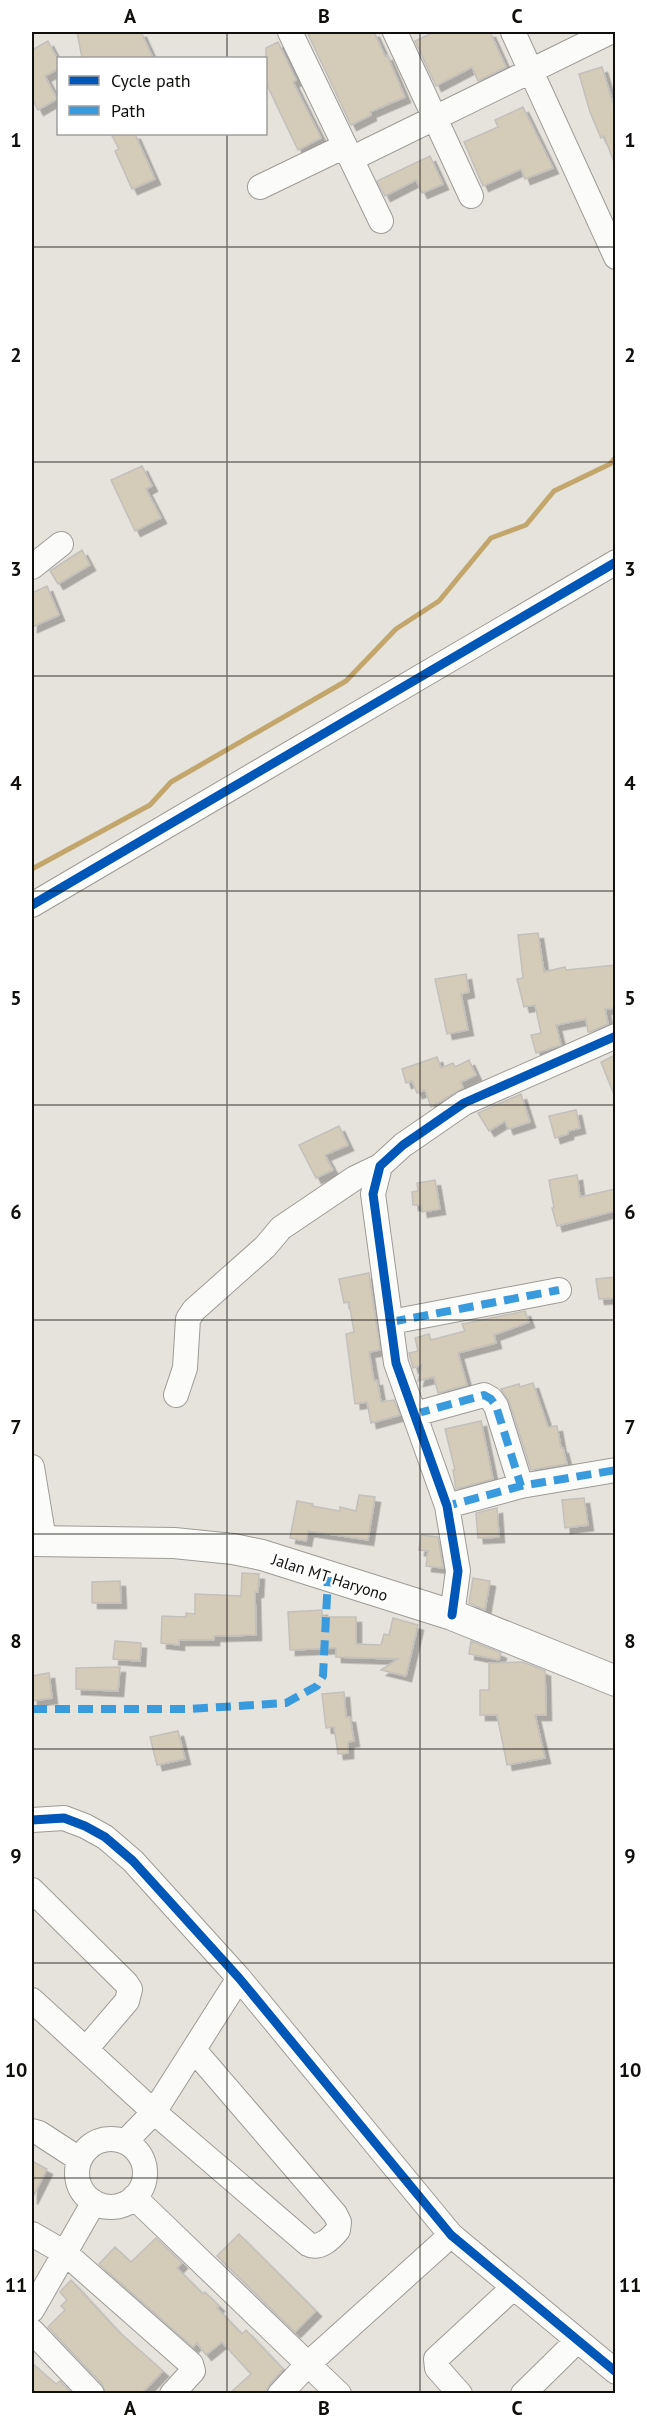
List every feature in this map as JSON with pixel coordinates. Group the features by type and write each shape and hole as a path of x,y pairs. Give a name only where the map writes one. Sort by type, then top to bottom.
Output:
{"main road":[{"name":"Jalan MT Haryono","path":"38,1541 174,1543 233,1549 452,1615 615,1680"}],"street":[{"path":"290,32 381,221"},
{"path":"395,32 471,196"},
{"path":"513,32 615,257"},
{"path":"260,187 435,118 610,32"},
{"path":"32,567 61,544"},
{"path":"32,905 615,562"},
{"path":"176,1395 185,1368 188,1319 194,1310 265,1247 281,1228 355,1178 380,1166 403,1145 464,1103 615,1036"},
{"path":"380,1166 373,1194 396,1363 447,1506 458,1570 452,1615"},
{"path":"391,1322 559,1290"},
{"path":"415,1414 484,1395 491,1399 496,1406 521,1486"},
{"path":"32,1467 38,1541"},
{"path":"447,1506 521,1486 615,1470"},
{"path":"32,1820 64,1818 105,1837 133,1861 239,1978 451,2235 615,2372"},
{"path":"32,1890 130,1989 127,2001 86,2049"},
{"path":"125,2142 154,2112 239,1978"},
{"path":"32,2000 154,2112 308,2244 314,2247 319,2246 338,2230 339,2222 335,2214 194,2050"},
{"path":"34,2130 79,2159"},
{"path":"112,2138 125,2142 138,2152 144,2167 143,2184 134,2198 115,2206 94,2202 84,2194 79,2183 77,2171 79,2159 87,2148 98,2140 112,2138"},
{"path":"134,2198 339,2394"},
{"path":"32,2310 94,2202"},
{"path":"32,2234 65,2253 191,2364 193,2371 172,2394"},
{"path":"280,2394 308,2364 451,2235"},
{"path":"460,2394 437,2368 436,2359 514,2287"},
{"path":"32,2331 92,2394"},
{"path":"523,2394 577,2341"}],"building":[{"path":"77,32 141,32 153,57 82,57"},
{"path":"307,32 374,32 385,56 387,55 405,97 370,112 371,115 351,125"},
{"path":"434,32 490,32 506,67 478,81 472,67 436,86 415,41"},
{"path":"48,41 57,58 57,70 45,76 57,99 38,110 32,98 32,50"},
{"path":"278,42 296,80 293,82 321,138 298,150 267,85 266,48"},
{"path":"602,67 615,110 614,162 604,136 601,138 590,112 579,74"},
{"path":"523,107 553,168 525,179 521,169 483,186 464,142 498,127 495,120"},
{"path":"112,135 135,135 155,179 132,189 115,151 119,149"},
{"path":"430,156 443,184 422,193 416,180 385,196 377,181"},
{"path":"142,466 152,486 146,489 161,518 135,531 111,480"},
{"path":"82,550 90,565 58,584 50,571"},
{"path":"47,586 59,615 32,627 32,593"},
{"path":"538,933 544,972 565,967 566,970 615,965 615,1008 605,1009 608,1024 590,1032 588,1032 586,1019 556,1025 561,1045 536,1053 531,1035 541,1033 535,1005 524,1007 517,979 523,978 518,935"},
{"path":"466,974 469,992 461,994 468,1030 447,1034 435,979"},
{"path":"615,1055 615,1097 601,1062"},
{"path":"437,1057 441,1068 453,1063 455,1067 469,1060 476,1075 461,1082 463,1088 431,1107 425,1090 417,1093 412,1081 406,1083 402,1069"},
{"path":"521,1094 530,1122 508,1129 505,1121 489,1131 478,1113"},
{"path":"576,1110 580,1128 555,1138 549,1116"},
{"path":"339,1126 348,1145 325,1155 333,1170 316,1178 299,1145"},
{"path":"577,1175 580,1197 615,1189 615,1211 557,1226 552,1208 554,1208 549,1180"},
{"path":"435,1180 440,1209 422,1212 421,1205 413,1205 412,1192 418,1191 417,1183"},
{"path":"369,1273 380,1350 369,1352 374,1381 377,1380 381,1402 394,1400 400,1415 371,1423 367,1402 355,1404 346,1334 354,1332 349,1302 344,1303 339,1279"},
{"path":"615,1277 615,1298 599,1299 596,1279"},
{"path":"525,1311 529,1322 494,1335 496,1343 458,1353 467,1385 438,1393 434,1377 418,1381 422,1365 413,1368 409,1353 418,1351 415,1338 429,1334 431,1340 465,1331 462,1324"},
{"path":"533,1383 548,1427 557,1426 567,1464 531,1470 509,1401 501,1389"},
{"path":"481,1421 493,1479 456,1489 453,1470 455,1470 445,1429"},
{"path":"359,1495 375,1497 368,1540 308,1531 306,1541 290,1538 297,1501 340,1511 340,1507 356,1511"},
{"path":"584,1498 588,1525 565,1528 562,1500"},
{"path":"497,1508 499,1537 478,1538 476,1513"},
{"path":"421,1535 438,1537 443,1568 426,1566 428,1551 419,1550"},
{"path":"242,1573 259,1574 258,1592 255,1592 256,1635 214,1636 214,1640 179,1640 179,1645 161,1643 162,1616 186,1617 186,1613 195,1614 195,1594 241,1596"},
{"path":"473,1578 490,1581 485,1610 469,1603"},
{"path":"120,1581 121,1603 92,1603 92,1582"},
{"path":"322,1610 322,1617 356,1617 356,1644 381,1645 384,1634 389,1635 393,1618 418,1625 406,1676 381,1670 398,1659 336,1657 336,1648 290,1650 288,1612"},
{"path":"115,1641 141,1643 140,1661 113,1659"},
{"path":"471,1641 501,1653 499,1660 469,1654"},
{"path":"523,1662 545,1671 546,1715 535,1715 545,1758 507,1765 497,1715 480,1715 480,1690 489,1690 489,1663"},
{"path":"120,1667 118,1691 76,1689 76,1668"},
{"path":"49,1673 52,1698 32,1701 32,1676"},
{"path":"344,1692 346,1717 350,1717 354,1741 348,1742 348,1753 338,1754 334,1727 326,1728 322,1694"},
{"path":"178,1731 185,1759 157,1765 150,1737"},
{"path":"32,2161 47,2169 32,2199"},
{"path":"239,2234 316,2311 295,2332 217,2256"},
{"path":"156,2238 182,2263 177,2268 203,2294 205,2292 219,2306 217,2308 242,2334 246,2330 283,2369 265,2394 229,2394 251,2374 222,2342 206,2355 197,2343 193,2347 99,2264 115,2247 131,2262"},
{"path":"71,2280 118,2331 163,2371 141,2394 106,2394 102,2384 48,2327 65,2310 61,2306 67,2300 60,2292"},
{"path":"32,2363 56,2384 60,2381 72,2394 36,2394 32,2390"}],"waterway":[{"path":"32,869 150,805 171,782 346,681 396,629 439,601 491,538 526,525 554,491 610,464 616,457"}],"marked path":[{"path":"391,1322 559,1290"},
{"path":"415,1414 484,1395 491,1399 496,1406 521,1486"},
{"path":"448,1511 447,1506 521,1486 616,1470"},
{"path":"32,1709 189,1709 286,1703 317,1686 323,1676 328,1577"}],"cycle path":[{"path":"32,905 616,562"},
{"path":"452,1615 458,1571 447,1506 396,1363 373,1194 380,1166 403,1145 464,1103 616,1036"},
{"path":"32,1820 64,1818 85,1826 105,1837 133,1861 239,1978 451,2235 616,2372"}]}
